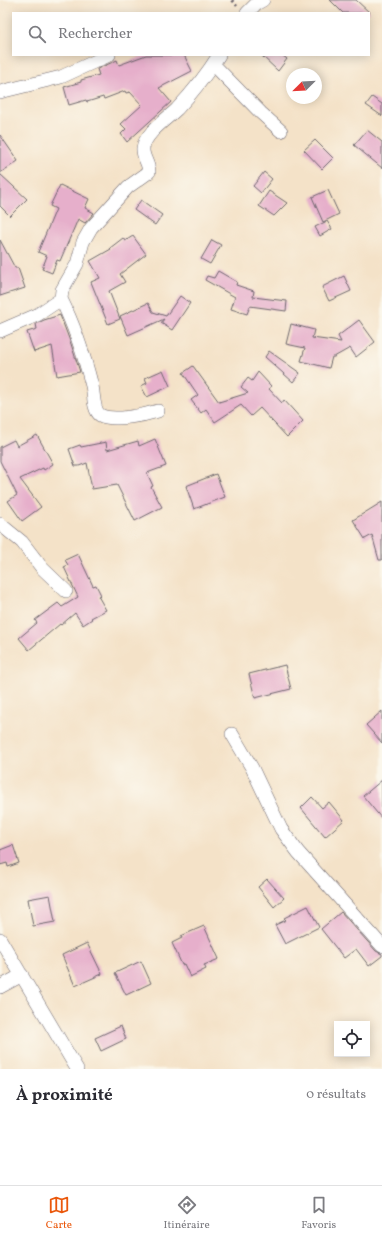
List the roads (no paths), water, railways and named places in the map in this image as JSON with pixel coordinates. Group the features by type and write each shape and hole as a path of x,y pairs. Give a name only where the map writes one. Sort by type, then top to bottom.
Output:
{"street":[{"path":"248,12 256,4 263,0"},
{"path":"0,92 61,77 108,56"},
{"path":"158,411 148,414 114,418 101,415 96,411 92,387 80,342 61,299 62,290 77,264 83,242 91,228 128,187 149,172 149,168 143,154 143,147 150,134 177,109 209,72 216,60 250,101 281,131"},
{"path":"0,331 37,315 61,299"},
{"path":"0,524 22,542 42,568 66,591"},
{"path":"232,734 252,768 281,829 298,852 382,946"},
{"path":"0,939 77,1069"},
{"path":"0,986 22,975"}]}
